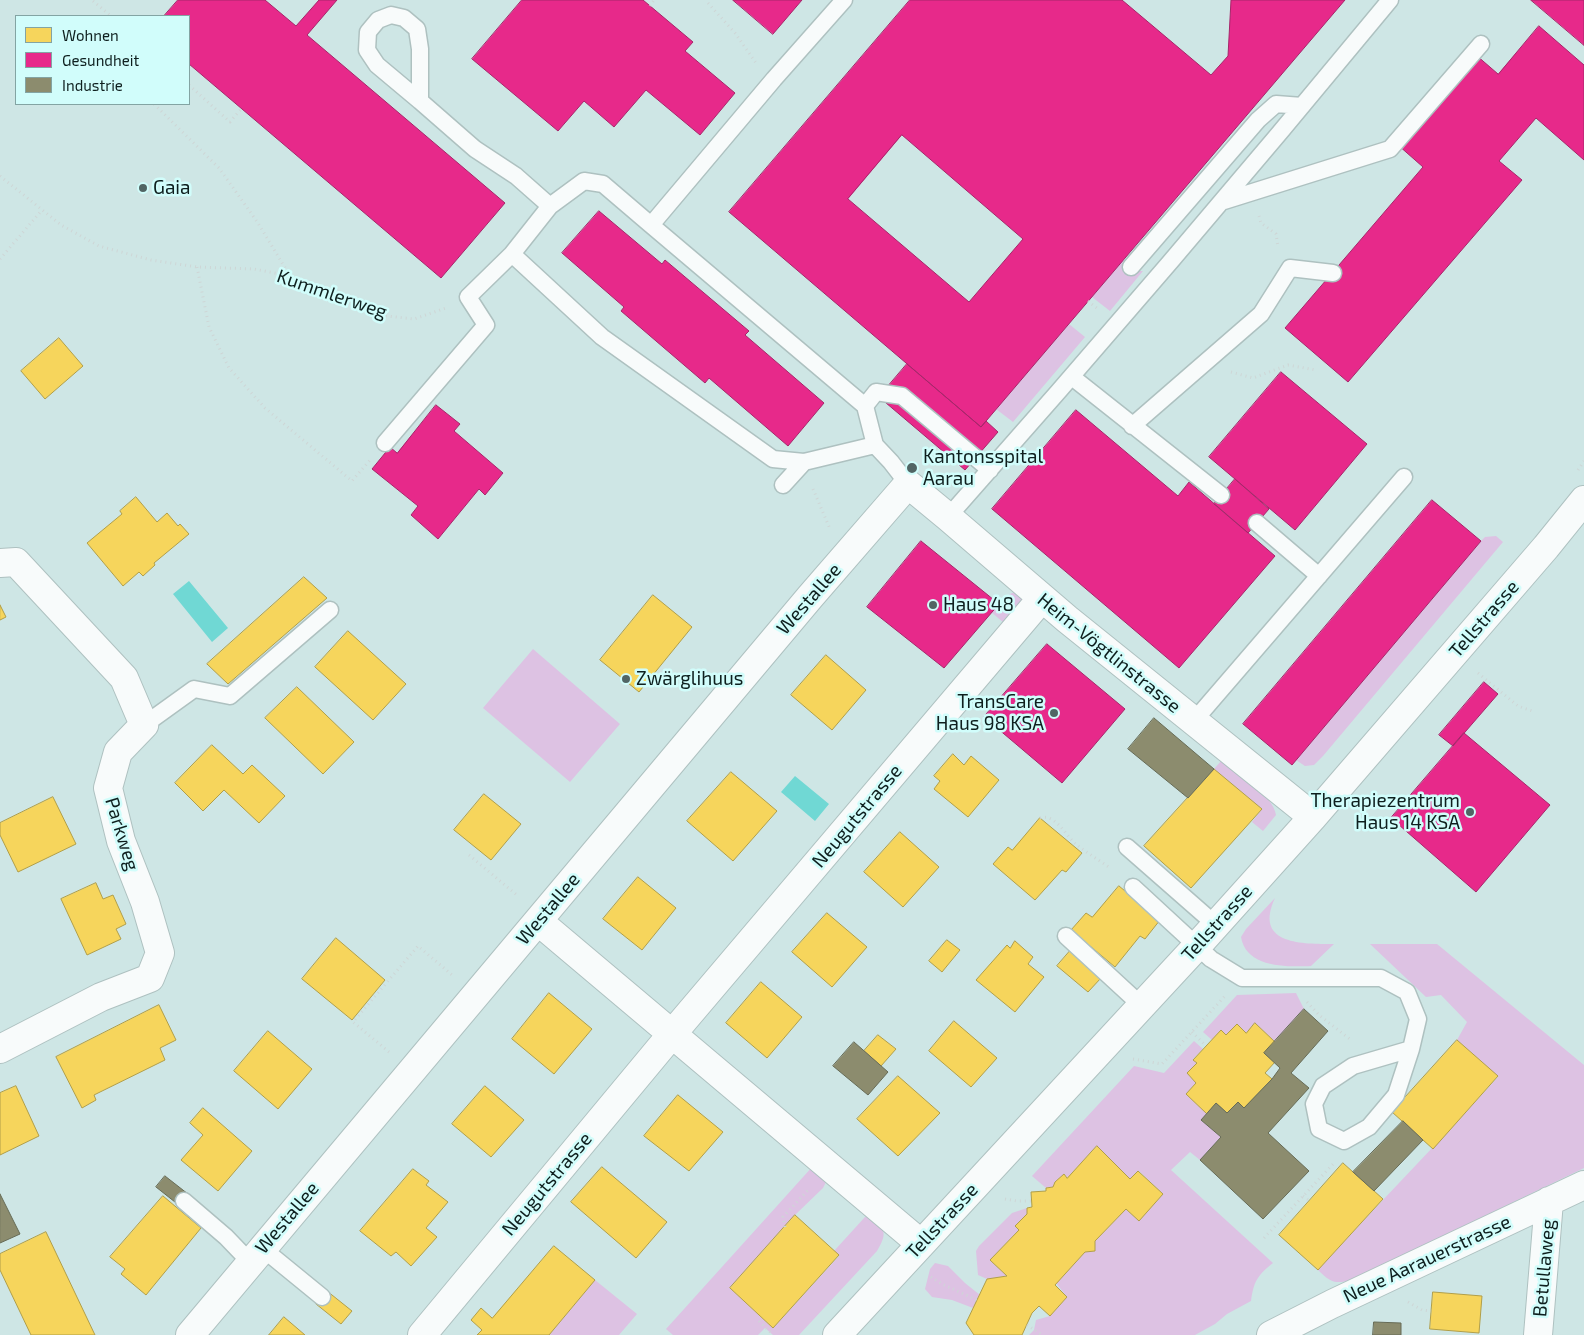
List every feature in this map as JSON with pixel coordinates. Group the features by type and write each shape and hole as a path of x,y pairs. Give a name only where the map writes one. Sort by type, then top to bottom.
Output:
{"street":[{"name":"Heim-Vögtlinstrasse","path":"908,484 1042,598 1193,722 1313,817"},
{"name":"Westallee","path":"190,1335 810,597 908,484"},
{"name":"Tellstrasse","path":"837,1335 920,1243 1142,1006 1313,817 1546,547 1584,500"},
{"path":"0,563 16,562 124,678 144,725"},
{"name":"Neugutstrasse","path":"422,1335 672,1034 1042,598"},
{"name":"Parkweg","path":"0,1049 101,997 150,978 160,953 145,902 121,841 108,788 118,752 144,725"},
{"path":"538,921 920,1243"},
{"name":"Neue Aarauerstrasse","path":"1271,1335 1324,1315 1584,1185"},
{"name":"Betullaweg","path":"1538,1335 1549,1201"}],"lane":[{"path":"651,225 774,79 844,0"},
{"path":"948,517 1072,377 1224,200 1390,0"},
{"path":"420,101 420,49 417,29 404,18 390,15 378,20 368,32 366,50 377,65 475,149 516,176 550,206"},
{"path":"1224,200 1390,150 1481,44"},
{"path":"1131,267 1258,120 1276,104 1302,106"},
{"path":"385,443 486,325 468,297 512,254 550,206 584,181 603,184 865,406 875,445 908,484"},
{"path":"512,254 602,337 773,459 804,462 875,445"},
{"path":"1132,426 1261,314 1290,268 1333,272"},
{"path":"1072,377 1221,496"},
{"path":"865,406 876,392 902,396 990,470"},
{"path":"783,485 804,462"},
{"path":"1193,722 1404,477"},
{"path":"1257,523 1319,576"},
{"path":"144,725 194,689 230,696 330,610"},
{"path":"1127,847 1216,925"},
{"path":"1133,887 1211,958 1242,978 1381,978 1407,992 1418,1019 1411,1049 1396,1095 1369,1127 1344,1141 1319,1129 1314,1104 1323,1086 1353,1066 1411,1049"},
{"path":"1066,936 1142,1006"},
{"path":"184,1200 226,1237 322,1297"}],"path":[{"path":"650,6 654,0"},
{"path":"93,1 110,15"},
{"path":"708,3 735,33 761,70 774,79"},
{"path":"190,86 230,122 241,109"},
{"path":"155,105 219,168 258,223 290,276"},
{"name":"Kummlerweg","path":"0,176 61,225 99,246 151,260 197,267 254,269 290,276 342,302 378,315 414,319 438,312 468,297"},
{"path":"0,259 42,210"},
{"path":"1261,223 1276,234"},
{"path":"197,267 210,327 229,368 265,408 352,481 385,443"},
{"path":"1204,364 1253,378 1288,365 1316,370"},
{"path":"1473,671 1480,674 1518,706 1535,712"},
{"path":"1040,818 1044,817 1053,820 1074,843 1113,870 1133,887"},
{"path":"469,855 521,899"},
{"path":"391,1054 353,1022 418,946 455,977"},
{"path":"1128,1058 1162,1064 1242,978"},
{"path":"1301,978 1302,994 1309,1006 1357,1044 1365,1062"},
{"path":"1192,1032 1206,1046"},
{"path":"1264,1238 1346,1150 1344,1141"},
{"path":"785,1227 783,1217 830,1167"},
{"path":"1000,1195 1017,1202 1031,1201"},
{"path":"1303,1196 1310,1201"},
{"path":"929,1275 942,1284 977,1300"},
{"path":"759,1321 774,1335"},
{"path":"1027,1325 1042,1335"}],"shaded area":[{"path":"1123,260 1136,271 1143,271 1110,311 1092,297"},
{"path":"1069,324 1085,337 1013,422 996,409"},
{"path":"1496,536 1503,542 1323,756 1314,765 1305,766 1296,760 1481,541 1485,537"},
{"path":"1016,592 1021,595 1022,600 1004,623 991,612 1005,597"},
{"path":"533,649 620,724 570,782 483,708"},
{"path":"1222,760 1262,792 1274,808 1276,815 1263,831 1252,822 1262,809 1214,769"},
{"path":"1275,898 1270,913 1271,925 1276,933 1285,939 1296,942 1334,944 1311,966 1269,964 1251,955 1244,947 1241,937 1246,929"},
{"path":"1370,944 1437,944 1584,1065 1584,1168 1352,1280 1337,1282 1326,1278 1318,1270 1498,1077 1457,1040 1467,1022 1441,995 1426,997"},
{"path":"1296,993 1304,1009 1275,1042 1255,1023 1246,1033 1237,1024 1226,1035 1221,1030 1212,1040 1203,1032 1237,995"},
{"path":"1194,1041 1203,1049 1193,1059 1197,1063 1187,1073 1196,1083 1186,1094 1207,1114 1201,1120 1221,1137 1200,1160 1190,1152 1171,1170 1273,1263 1257,1279 1251,1301 1195,1335 1029,1335 1034,1330 1036,1320 1050,1316 1067,1297 1056,1283 1085,1252 1095,1251 1095,1241 1126,1209 1139,1220 1163,1194 1139,1171 1130,1179 1097,1146 1067,1178 1064,1174 1055,1182 1053,1187 1046,1188 1032,1176 1134,1066 1164,1073"},
{"path":"813,1166 828,1178 823,1188 795,1215 730,1288 773,1328 839,1256 834,1251 865,1217 872,1217 880,1225 884,1233 877,1251 799,1335 773,1335 765,1328 758,1335 673,1335 666,1329"},
{"path":"1027,1208 1027,1214 1015,1226 1019,1230 990,1260 1007,1276 987,1279 978,1275 976,1251 979,1246 1012,1213"},
{"path":"935,1263 948,1266 980,1295 973,1308 952,1300 932,1297 925,1289 930,1269"},
{"path":"595,1280 637,1314 619,1335 549,1335"}],"water":[{"path":"189,581 228,628 212,642 173,594"},
{"path":"795,776 829,804 815,821 781,792"}],"building: Wohnen":[{"path":"59,338 83,366 45,399 21,371"},
{"path":"136,497 157,522 167,513 178,526 180,524 189,534 154,563 155,565 143,576 139,572 123,586 87,543 122,514 120,511"},
{"path":"304,577 327,598 228,684 207,664"},
{"path":"653,595 692,627 639,692 600,660"},
{"path":"0,605 6,617 0,620"},
{"path":"348,631 406,684 373,720 315,667"},
{"path":"826,655 866,690 832,730 791,695"},
{"path":"297,687 354,742 323,774 265,718"},
{"path":"212,745 243,774 252,765 285,796 259,823 224,790 203,811 175,783"},
{"path":"953,754 964,765 971,756 999,780 968,817 934,789 940,781 934,776"},
{"path":"1214,769 1262,809 1191,888 1144,846"},
{"path":"731,772 777,811 733,861 687,821"},
{"path":"484,794 521,824 491,860 454,830"},
{"path":"53,797 76,844 18,872 0,835 0,823"},
{"path":"1040,818 1082,853 1066,872 1062,870 1035,900 993,864 1008,847 1012,850"},
{"path":"900,832 939,867 903,907 864,872"},
{"path":"638,877 676,908 642,950 603,919"},
{"path":"96,883 103,899 113,895 126,924 116,929 121,939 87,955 61,899"},
{"path":"1119,886 1160,920 1145,939 1140,936 1115,967 1071,930 1086,913 1092,917"},
{"path":"827,913 867,947 832,987 792,952"},
{"path":"336,938 385,980 352,1020 302,979"},
{"path":"947,940 960,950 942,972 929,961"},
{"path":"1015,941 1033,957 1028,964 1044,977 1015,1012 976,980 1007,945 1010,948"},
{"path":"1070,951 1101,978 1088,992 1057,966"},
{"path":"761,982 802,1017 767,1058 726,1023"},
{"path":"549,993 592,1029 554,1074 512,1039"},
{"path":"159,1005 176,1040 160,1048 165,1060 94,1095 96,1100 82,1108 56,1057"},
{"path":"954,1021 997,1058 971,1087 929,1051"},
{"path":"1255,1023 1275,1042 1264,1053 1275,1062 1265,1073 1272,1079 1244,1108 1238,1102 1227,1113 1216,1103 1207,1114 1186,1094 1196,1083 1187,1073 1197,1063 1193,1060 1221,1030 1226,1035 1237,1024 1246,1033"},
{"path":"268,1031 312,1069 278,1109 234,1071"},
{"path":"878,1035 896,1049 881,1066 864,1051"},
{"path":"1457,1040 1498,1076 1433,1149 1392,1112"},
{"path":"898,1076 940,1113 898,1156 857,1119"},
{"path":"16,1086 39,1136 0,1155 0,1093"},
{"path":"485,1086 524,1120 491,1157 452,1124"},
{"path":"678,1095 723,1132 689,1171 644,1136"},
{"path":"203,1108 252,1151 218,1191 181,1160 203,1135 190,1123"},
{"path":"1097,1146 1130,1179 1138,1171 1163,1194 1139,1221 1126,1209 1095,1241 1095,1251 1085,1252 1055,1285 1067,1297 1050,1316 1039,1306 1032,1313 1022,1335 974,1335 966,1323 987,1279 1007,1276 990,1260 1019,1230 1015,1226 1027,1214 1027,1208 1032,1207 1031,1192 1046,1191 1046,1188 1053,1187 1055,1182 1064,1174 1067,1178"},
{"path":"1343,1163 1383,1199 1318,1270 1279,1235"},
{"path":"602,1167 667,1222 636,1258 571,1202"},
{"path":"413,1169 429,1181 426,1185 448,1202 426,1228 437,1237 411,1266 396,1252 391,1256 360,1231"},
{"path":"163,1196 201,1228 146,1295 121,1274 125,1269 110,1257"},
{"path":"795,1215 839,1255 773,1328 730,1288"},
{"path":"46,1232 95,1335 31,1335 0,1270 0,1254"},
{"path":"554,1246 595,1280 549,1335 477,1335 482,1330 471,1320 481,1308 492,1318"},
{"path":"327,1291 352,1311 341,1324 316,1304"},
{"path":"1433,1292 1482,1296 1479,1333 1430,1329"},
{"path":"284,1317 305,1335 269,1335"}],"building: Gesundheit":[{"path":"178,0 265,0 296,26 319,0 337,0 307,35 505,203 441,278 190,65 190,15 165,15"},
{"path":"522,0 643,0 693,42 685,51 735,93 700,135 646,90 614,127 584,101 558,131 472,59"},
{"path":"733,0 802,0 773,34"},
{"path":"910,0 1122,0 1211,75 1228,56 1231,0 1345,0 981,427 729,212","holes":["902,135 1023,239 969,302 848,199"]},
{"path":"1531,0 1584,0 1584,45"},
{"path":"1539,26 1584,65 1584,160 1536,118 1499,161 1522,180 1348,382 1285,328 1423,167 1398,145 1476,55 1498,74"},
{"path":"599,211 662,264 665,260 749,331 745,335 824,403 788,446 709,378 705,383 621,311 624,307 562,253"},
{"path":"907,364 981,427 986,421 998,432 965,470 879,397"},
{"path":"1281,372 1367,444 1295,530 1209,457"},
{"path":"436,405 460,424 454,431 503,473 485,495 479,489 438,539 411,515 418,506 372,469 390,447 397,453"},
{"path":"1076,410 1178,496 1189,482 1275,556 1179,668 992,509"},
{"path":"1235,479 1269,509 1248,533 1214,504"},
{"path":"1432,500 1481,541 1292,765 1243,724"},
{"name":"Haus 48","path":"921,541 999,604 944,668 867,607"},
{"name":"TransCare Haus 98 KSA","path":"1047,644 1125,709 1062,783 984,717"},
{"path":"1484,682 1498,694 1453,746 1439,735"},
{"name":"Therapiezentrum Haus 14 KSA","path":"1464,733 1550,805 1476,892 1391,818"}],"building: Industrie":[{"path":"1154,718 1214,769 1188,798 1128,749"},
{"path":"1304,1009 1328,1031 1291,1073 1309,1088 1268,1133 1309,1171 1263,1219 1200,1160 1221,1137 1201,1120 1216,1103 1227,1113 1238,1102 1244,1108 1272,1079 1280,1068 1264,1053"},
{"path":"854,1042 888,1072 868,1095 833,1066"},
{"path":"1403,1121 1423,1140 1374,1191 1353,1172"},
{"path":"165,1176 188,1194 180,1206 156,1187"},
{"path":"0,1194 20,1234 0,1243"},
{"path":"1374,1322 1401,1323 1401,1335 1373,1335"}],"place":[{"name":"Gaia","path":"143,188"},
{"name":"Kantonsspital Aarau","path":"912,468"},
{"name":"Haus 48","path":"933,605"},
{"name":"Zwärglihuus","path":"626,679"},
{"name":"TransCare Haus 98 KSA","path":"1054,713"},
{"name":"Therapiezentrum Haus 14 KSA","path":"1470,812"}]}
